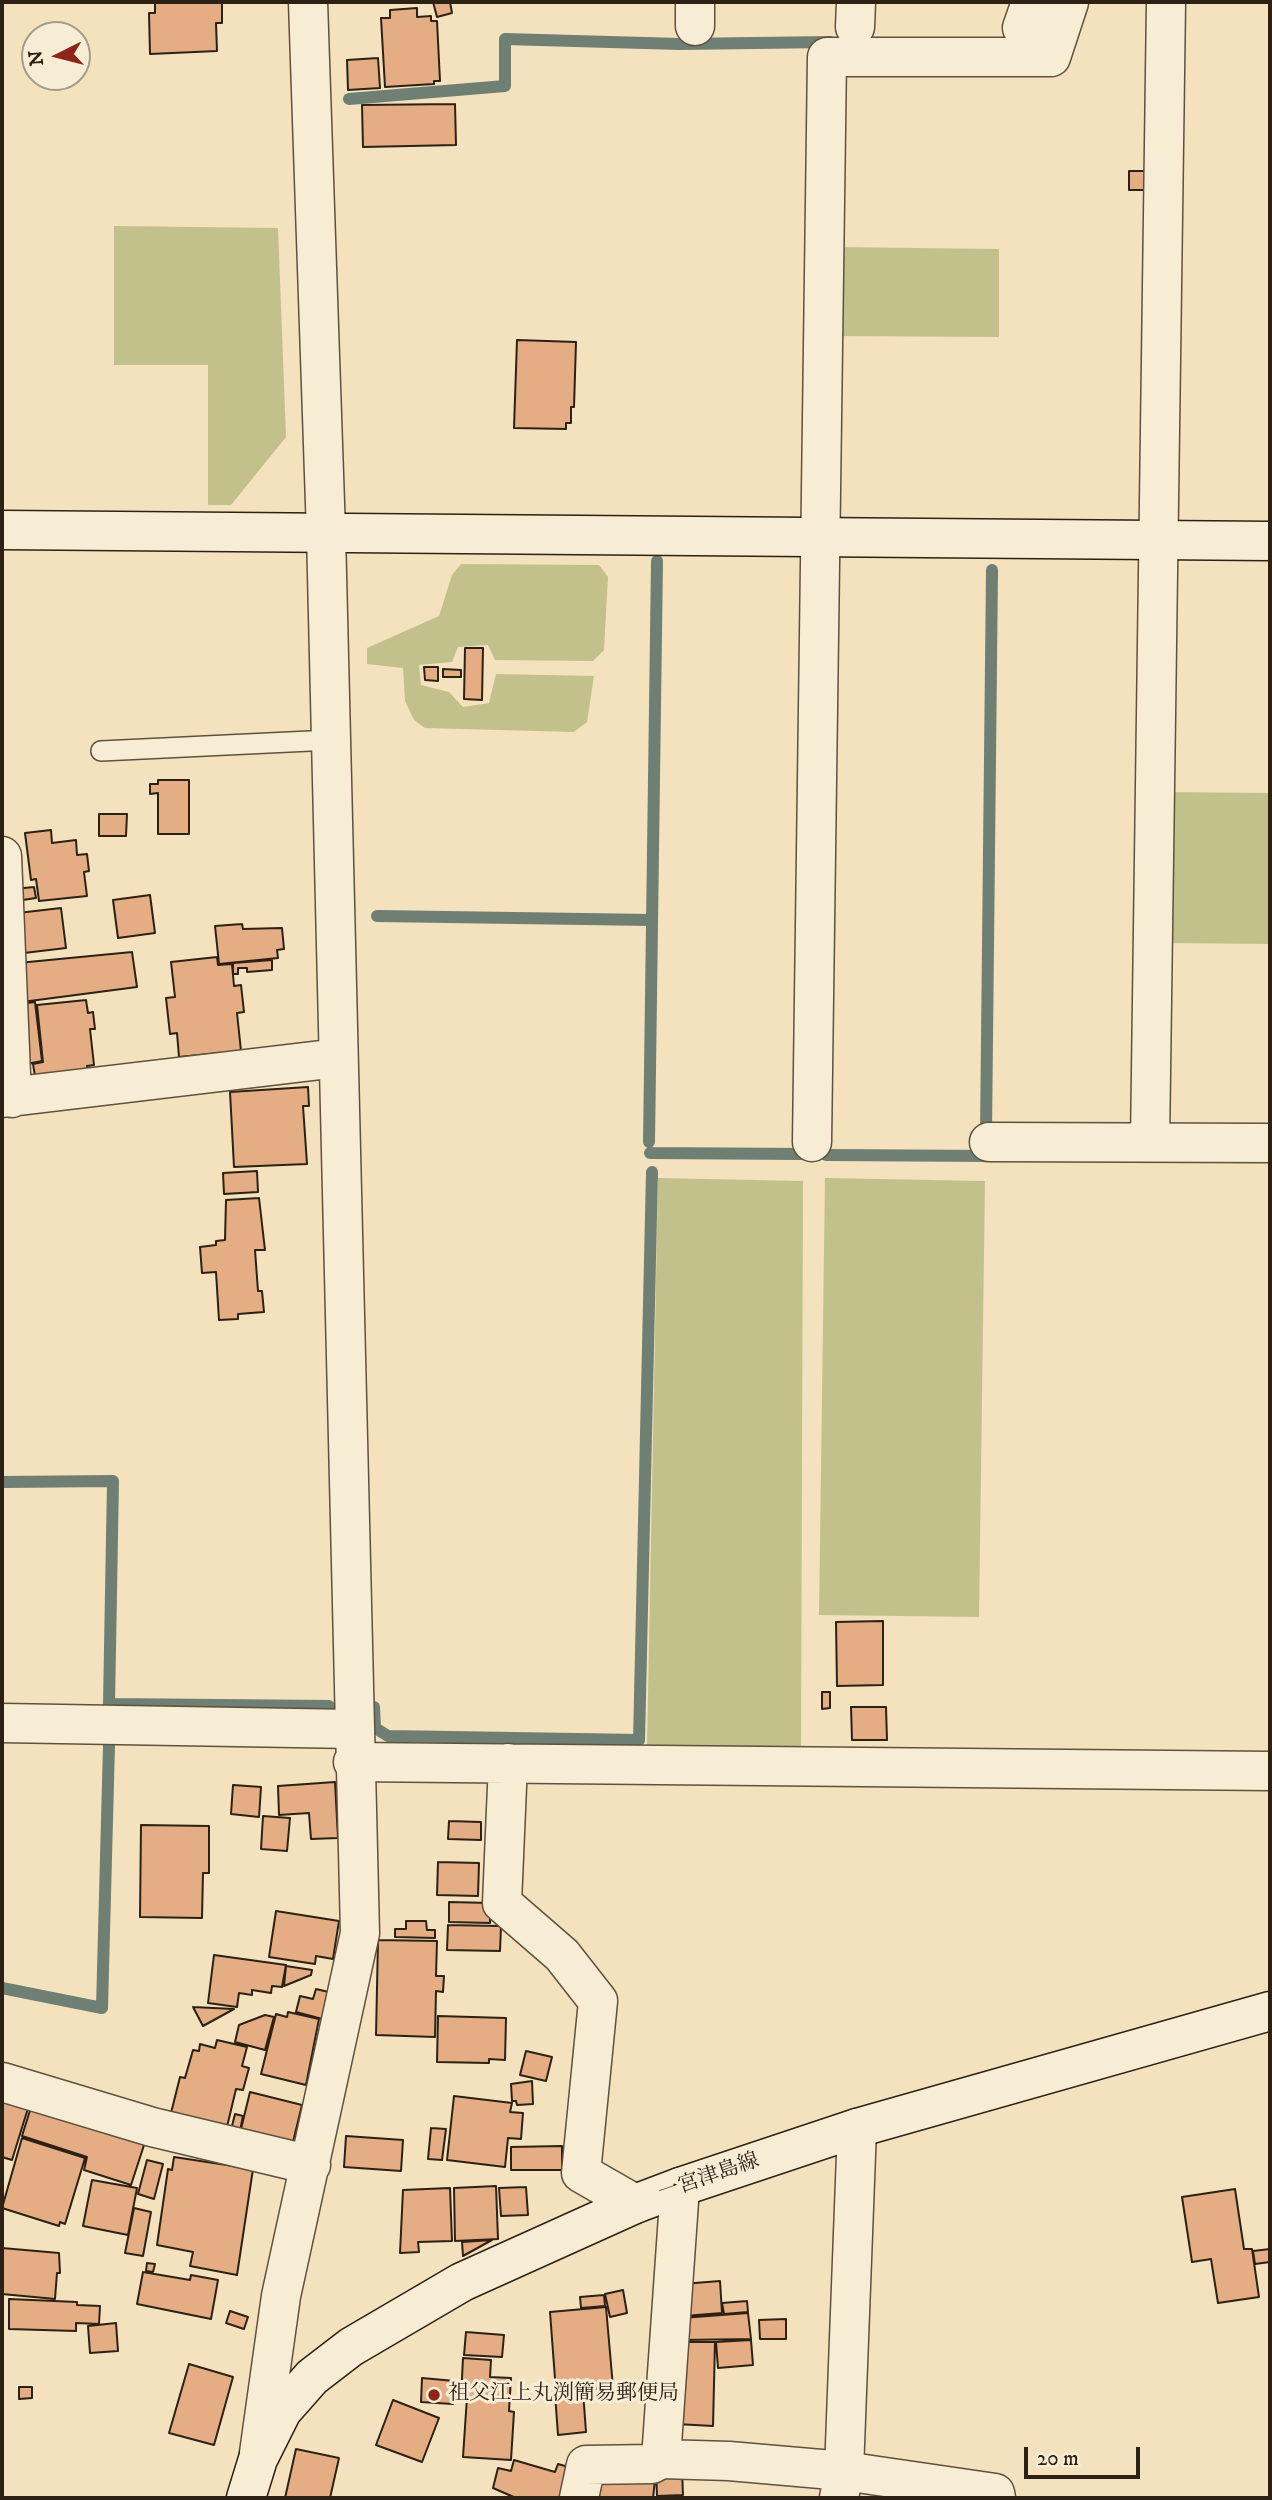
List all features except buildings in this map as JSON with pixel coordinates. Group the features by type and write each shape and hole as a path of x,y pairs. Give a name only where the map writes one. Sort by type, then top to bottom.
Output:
{"street":[{"path":"258,2459 281,2295 360,1933 353,1745 326,533 308,2"},
{"path":"812,1142 827,57 1051,57 1069,2"},
{"path":"1150,1143 1166,2"},
{"path":"2,530 1270,541"},
{"path":"2,856 7,1098 338,1058"},
{"path":"989,1142 1270,1143"},
{"path":"2,1723 353,1745 508,1763 1270,1771"},
{"path":"508,1763 502,1903 562,1955 598,2001 581,2173 635,2204"},
{"name":"一宮津島線","path":"246,2498 258,2459 282,2412 312,2377 351,2347 462,2282 635,2204 680,2187 857,2128 1270,2011"},
{"path":"2,2082 152,2127 311,2165"},
{"path":"842,2484 857,2128"},
{"path":"661,2459 680,2187"},
{"path":"579,2498 586,2465 652,2464 661,2459 729,2461 842,2484 995,2493 996,2498"}],"lane":[{"path":"101,751 331,740"}],"shaded area":[{"path":"114,226 278,228 286,437 231,505 208,505 208,365 114,365"},
{"path":"834,247 999,249 999,337 833,336"},
{"path":"461,564 599,565 608,577 604,650 593,661 495,660 488,645 458,647 452,662 419,665 421,685 449,692 463,707 489,703 496,674 594,676 587,722 574,732 425,728 414,720 405,701 403,668 367,664 367,648 439,616 452,575"},
{"path":"1164,792 1270,793 1270,944 1162,943"},
{"path":"658,1178 803,1181 801,1749 647,1746"},
{"path":"825,1178 985,1181 979,1617 819,1615"}],"waterway":[{"path":"349,99 505,86 505,39 680,44 830,42"},
{"path":"649,1142 657,561"},
{"path":"986,1133 992,570"},
{"path":"377,916 652,920"},
{"path":"650,1153 801,1154"},
{"path":"826,1155 993,1156"},
{"path":"374,1707 375,1728 388,1736 639,1740 652,1172"},
{"path":"2,1482 113,1481 109,1704 329,1706"},
{"path":"2,1988 102,2008 109,1745"}],"place":[{"name":"祖父江上丸渕簡易郵便局","path":"434,2395"}]}
